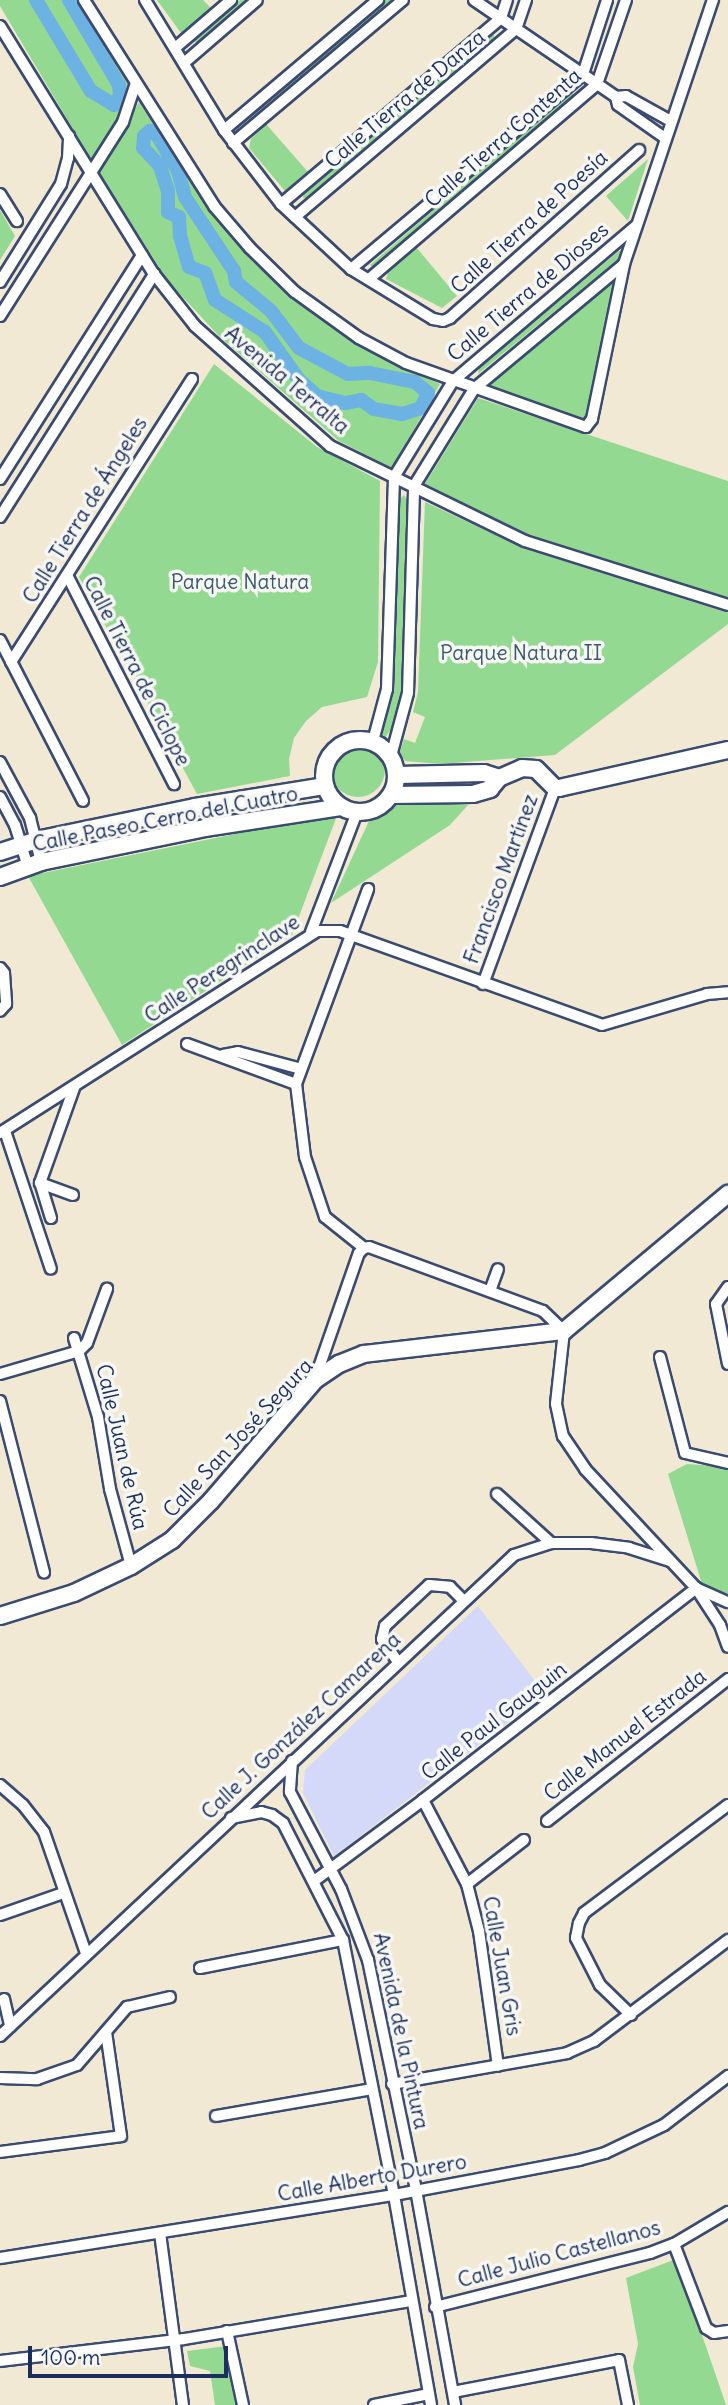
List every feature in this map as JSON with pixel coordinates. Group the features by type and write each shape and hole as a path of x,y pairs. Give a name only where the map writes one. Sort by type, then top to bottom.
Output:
{"street":[{"path":"84,0 214,206 250,248 295,292 359,338 406,363 586,427 592,419 624,264"},
{"path":"145,0 223,130 281,204 351,270 369,279"},
{"path":"175,48 231,0"},
{"path":"184,62 257,0"},
{"path":"223,130 378,0"},
{"path":"233,143 403,0"},
{"path":"474,0 616,97 625,96 671,121"},
{"name":"Calle Tierra de Danza","path":"281,204 501,18 507,0"},
{"name":"Calle Tierra de Danza","path":"295,217 516,29 526,0"},
{"name":"Calle Tierra Contenta","path":"351,270 583,74 607,0"},
{"name":"Calle Tierra Contenta","path":"369,279 597,84 626,0"},
{"path":"636,226 713,0"},
{"name":"Avenida Terralta","path":"0,26 154,274 195,326 330,446 525,541 728,605"},
{"path":"0,316 123,122 136,83"},
{"path":"616,97 618,105 665,138"},
{"path":"0,282 61,184 68,158 69,136"},
{"name":"Calle Tierra de Poesía","path":"369,279 433,319 443,321 639,150"},
{"path":"0,194 16,221"},
{"name":"Calle Tierra de Dioses","path":"373,741 387,689 394,477 453,381 636,226"},
{"name":"Calle Tierra de Dioses","path":"414,486 474,389 624,264 636,226"},
{"path":"0,479 142,256"},
{"path":"0,517 154,274"},
{"name":"Calle Tierra de Ángeles","path":"11,662 192,379"},
{"path":"391,756 373,741 359,739 335,749 327,760 325,786 340,807 357,812 370,811 391,795 397,775 391,756 408,693 414,486"},
{"name":"Calle Tierra de Cíclope","path":"66,575 174,784"},
{"path":"0,640 83,801"},
{"path":"391,795 473,794 490,789 499,778 522,768 536,769 555,788 728,750"},
{"path":"0,762 30,818 29,842 34,865"},
{"path":"397,775 484,774 499,778"},
{"name":"Calle Paseo Cerro del Cuatro","path":"0,852 29,842 195,807 325,786"},
{"name":"Francisco Martínez","path":"483,984 555,788"},
{"path":"0,797 29,842"},
{"path":"195,807 205,828"},
{"name":"Calle Paseo Cerro del Cuatro","path":"0,877 34,865 205,828 340,807"},
{"path":"311,932 357,812"},
{"path":"364,1248 325,1217 304,1157 296,1084 368,889"},
{"name":"Calle Peregrinclave","path":"3,1132 311,932 329,929 351,935 602,1025 706,995 728,992"},
{"path":"0,968 4,973 6,1004 1,1011"},
{"path":"187,1044 296,1084"},
{"path":"223,1055 238,1052 301,1069"},
{"path":"51,1218 40,1183 74,1088"},
{"path":"3,1132 51,1269"},
{"path":"40,1183 74,1195"},
{"path":"728,1194 564,1331 556,1404 563,1436 585,1469 696,1588 720,1625 728,1647"},
{"path":"315,1380 359,1253 369,1247 543,1311 564,1331"},
{"path":"490,1291 498,1269"},
{"path":"0,1374 79,1351 87,1343 107,1289"},
{"path":"726,1292 716,1304 728,1364"},
{"name":"Calle San José Segura","path":"0,1616 74,1593 131,1566 172,1540 211,1501 315,1380 339,1364 364,1354 564,1331"},
{"name":"Calle Juan de Rúa","path":"74,1338 98,1417 110,1489 131,1566"},
{"path":"660,1357 685,1452 728,1463"},
{"path":"0,1401 44,1572"},
{"path":"497,1494 551,1543"},
{"name":"Calle J. González Camarena","path":"0,2036 514,1555 551,1543 591,1543 629,1548 670,1561"},
{"path":"398,1662 382,1639 385,1626 429,1584 450,1587 463,1600"},
{"path":"696,1588 728,1602"},
{"name":"Calle Paul Gauguin","path":"314,1881 696,1588"},
{"name":"Calle Manuel Estrada","path":"547,1821 728,1679"},
{"name":"Avenida de la Pintura","path":"292,1761 290,1792 357,1924 368,1960 416,2190 435,2307 455,2405"},
{"path":"0,1786 23,1805 44,1832 86,1953"},
{"name":"Calle Juan Gris","path":"423,1800 467,1884 479,1931 498,2066"},
{"path":"631,2015 600,1985 576,1938 579,1923 584,1913 728,1805"},
{"name":"Avenida de la Pintura","path":"231,1818 261,1812 272,1815 283,1823 343,1940 394,2195 410,2301 430,2400"},
{"path":"467,1884 524,1840"},
{"path":"0,1915 63,1893"},
{"path":"200,1968 343,1940"},
{"path":"392,2084 567,2053 594,2041 728,1940"},
{"path":"0,2078 37,2079 77,2065 127,2007 170,1997"},
{"path":"4,2000 10,2026"},
{"path":"0,2152 121,2136 106,2032"},
{"name":"Calle Alberto Durero","path":"0,2258 394,2195 605,2153 664,2125 728,2076"},
{"path":"216,2116 372,2089"},
{"name":"Calle Julio Castellanos","path":"435,2307 650,2253 674,2244 728,2212"},
{"path":"160,2233 183,2405"},
{"path":"674,2244 706,2328 714,2333 728,2331"},
{"path":"0,2361 174,2340 410,2301"},
{"path":"227,2332 243,2405"},
{"path":"453,2392 619,2360 628,2405"},
{"path":"373,2405 430,2400"}],"shaded area":[{"path":"478,1606 545,1694 334,1856 303,1793 305,1770"}],"green space":[{"path":"0,0 76,0 129,85 121,115 92,161 0,6"},
{"path":"157,0 203,0 211,8 181,33"},
{"path":"240,0 248,0 199,42 195,42 197,37"},
{"path":"386,0 393,0 243,124 245,119"},
{"path":"490,35 494,35 494,40 307,198 303,198 304,192"},
{"path":"571,91 575,96 373,267 370,265"},
{"path":"139,102 217,221 253,262 338,332 380,357 440,384 392,468 339,441 219,336 167,280 99,172"},
{"path":"266,124 308,172 285,191 249,148 251,139"},
{"path":"648,159 628,221 606,196"},
{"path":"0,210 15,236 0,260"},
{"path":"416,247 457,296 442,308 386,279 389,270"},
{"path":"619,251 624,252 622,256 478,374 479,368"},
{"path":"614,280 585,422 488,387"},
{"name":"Parque Natura","path":"214,364 317,447 380,481 378,662 367,697 322,707 306,721 294,738 289,759 290,776 197,794 79,577"},
{"path":"478,398 728,481 728,598 527,534 425,484"},
{"path":"404,495 407,500 401,692 392,728 385,738 382,733 394,692 400,499"},
{"name":"Parque Natura II","path":"425,502 521,547 728,613 728,624 555,755 439,764 405,761 400,752 404,739 415,743 425,717 413,712 418,692"},
{"path":"358,743 377,751 385,770 377,789 358,797 339,789 331,770 339,751"},
{"path":"403,801 468,805 450,825 331,903 369,821 385,806"},
{"path":"338,813 292,935 122,1045 28,876"},
{"path":"687,1464 728,1467 728,1594 702,1584 668,1474"},
{"path":"676,2259 726,2405 640,2405 633,2367 638,2344 626,2278"},
{"path":"227,2346 238,2405 215,2405 210,2371 190,2366 187,2351"}],"waterway":[{"path":"36,0 91,91 114,105 120,96 119,85 69,0"},
{"path":"150,131 157,135 178,171 185,197 234,271 236,282 271,311 299,348 348,374 370,373 415,382 428,393 421,408 402,414 374,409 361,400 345,403 317,396 299,380 265,332 215,300 205,273 189,267 180,236 179,217 168,212 168,191 160,166 143,148 144,136 150,131"}]}
